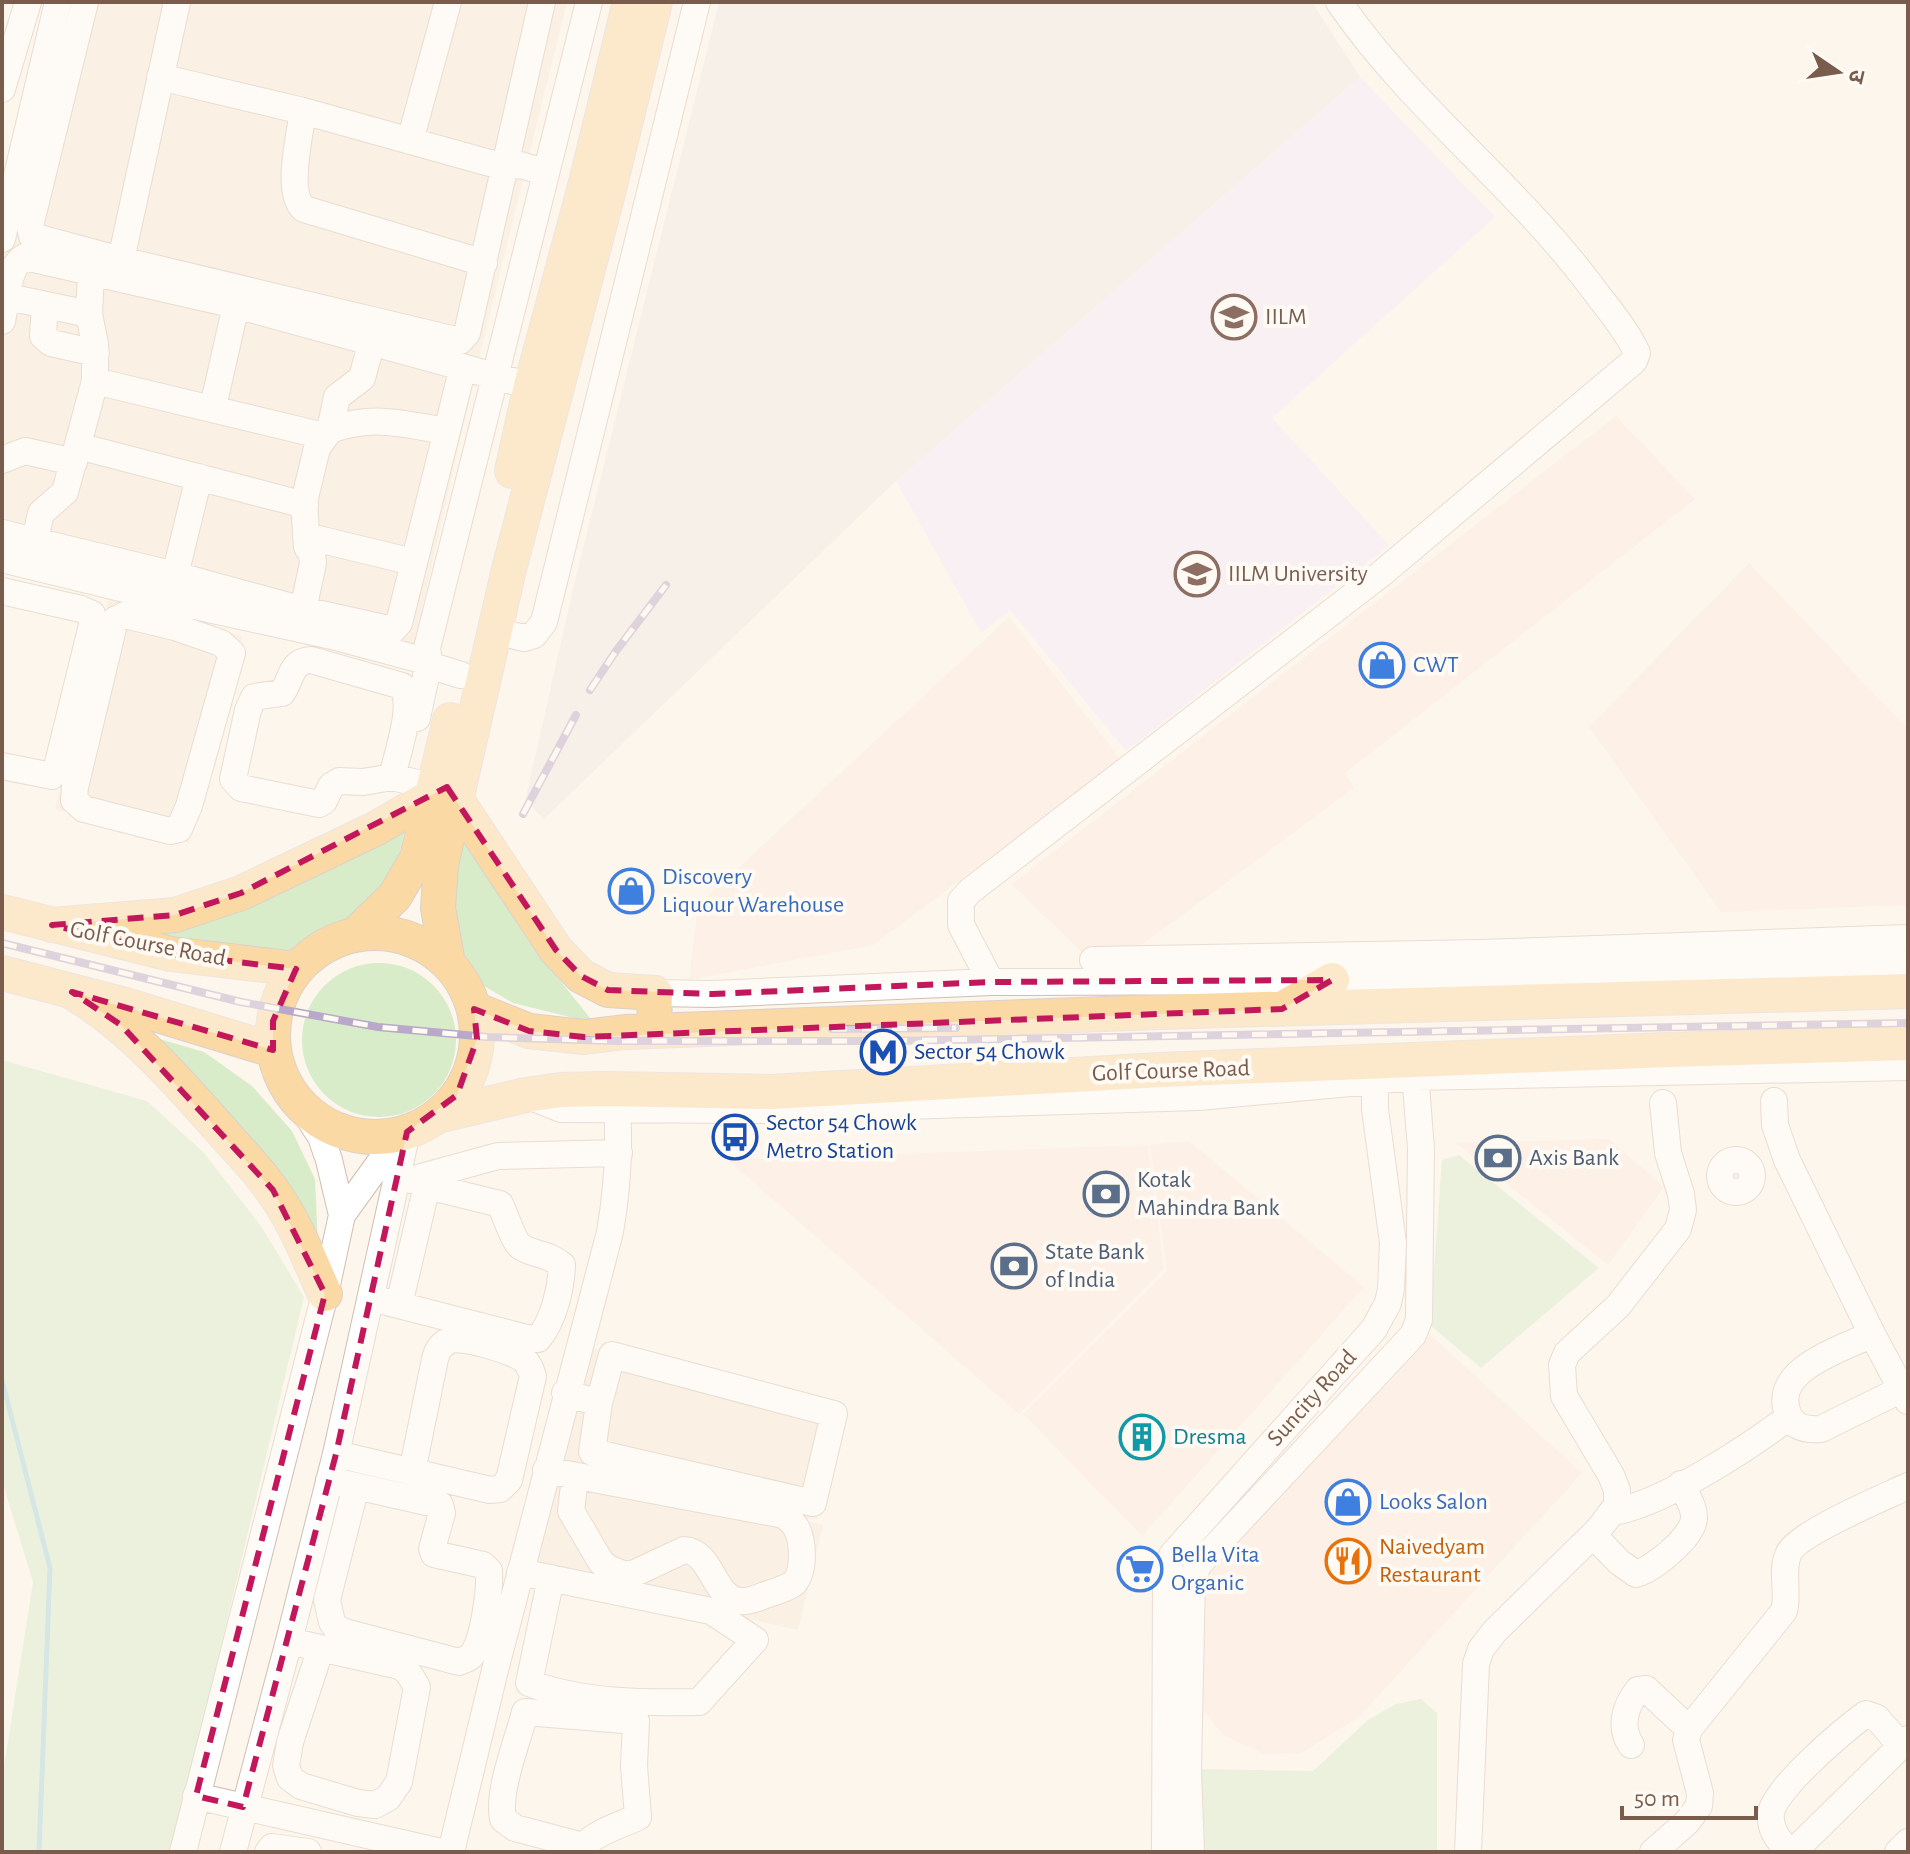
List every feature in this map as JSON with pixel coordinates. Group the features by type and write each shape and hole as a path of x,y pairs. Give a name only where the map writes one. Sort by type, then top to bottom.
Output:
{"main road":[{"path":"357,933 395,896 417,858 424,788 461,675 498,535 531,386 585,187 630,2"},
{"path":"20,913 175,915 241,893 375,829 424,788 494,631 655,2"},
{"path":"424,788 441,865 438,908 448,963"},
{"path":"424,788 556,950 581,976 608,990 655,993 654,1031"},
{"name":"Golf Course Road","path":"20,913 171,954 296,969"},
{"path":"382,932 406,937 429,947 448,963 464,984 474,1009 477,1039 471,1068 457,1095 437,1116 403,1134 369,1138 322,1124 303,1109 283,1081 273,1050 273,1021 281,993 296,969 324,945 357,933 382,932"},
{"path":"2,973 273,1050"},
{"path":"1282,1009 1332,980"},
{"path":"474,1009 529,1031 584,1037 654,1031 1282,1009 1908,991"},
{"path":"72,992 104,1011 183,1087 273,1190 302,1241 325,1294"},
{"name":"Golf Course Road","path":"437,1116 526,1095 606,1089 771,1092 1161,1070 1375,1070 1908,1043"}],"street":[{"path":"2,89 28,2"},
{"path":"2,239 58,2"},
{"path":"85,2 30,232 37,239 460,341 467,333 484,263 542,2"},
{"path":"121,260 177,2"},
{"path":"410,141 448,2"},
{"path":"424,788 427,648 589,2"},
{"path":"494,631 524,638 534,635 544,622 697,2"},
{"path":"991,982 961,925 961,901 970,891 1381,574 1634,361 1637,353 1626,332 1560,245 1423,103 1339,2"},
{"path":"160,77 303,111 504,167 520,165 543,178 585,187"},
{"path":"303,111 293,189 298,204 304,209 484,263"},
{"path":"89,314 45,305 5,309 14,268 21,258 236,305 531,386"},
{"path":"35,540 41,513 65,492 95,381 96,353 89,314 91,273"},
{"path":"45,305 43,336 51,343 96,353"},
{"path":"213,407 236,305"},
{"path":"303,610 313,563 306,536 305,505 317,448 327,433 337,397 362,378 372,341"},
{"path":"2,533 303,610 396,629 463,367"},
{"path":"95,381 327,433 353,422 379,420 445,431"},
{"path":"2,460 29,451 76,454 199,477 305,505"},
{"path":"175,575 199,477"},
{"path":"306,536 413,562"},
{"path":"2,559 48,570 178,615 227,646 232,653 189,806 179,829 170,831 84,809 74,800 115,620 125,615 178,615 332,636 429,662 461,675"},
{"path":"41,599 48,570"},
{"path":"2,591 92,614 92,625 57,767 52,776 2,766"},
{"path":"311,660 402,686 406,692 424,788 339,781 331,786 324,801 319,804 241,788 233,779 248,710 254,697 282,693 294,665 311,660"},
{"path":"1093,960 1496,952 1908,938"},
{"path":"655,993 712,994 991,982 1332,980 1908,964"},
{"path":"1414,1068 1908,1067"},
{"name":"Suncity Road","path":"1191,1852 1188,1771 1191,1583 1199,1564 1413,1335 1420,1310 1421,1149 1414,1068"},
{"path":"526,1095 561,1109 774,1110 1199,1097 1375,1070"},
{"name":"Suncity Road","path":"1165,1852 1166,1576 1172,1555 1374,1329 1388,1303 1393,1243 1375,1109 1375,1070"},
{"path":"1774,1101 1775,1125 1787,1160 1905,1395 1821,1429 1807,1430 1794,1423 1789,1417 1785,1393 1794,1375 1872,1334"},
{"path":"1468,1852 1476,1664 1481,1649 1495,1631 1593,1535 1617,1505 1617,1490 1611,1475 1564,1396 1562,1365 1567,1353 1618,1306 1678,1229 1683,1210 1668,1153 1663,1103"},
{"path":"303,1109 321,1137 342,1215"},
{"path":"451,1852 565,1393 610,1232 619,1153 617,1110"},
{"path":"233,1852 332,1467 371,1298 403,1134"},
{"path":"183,1852 325,1294 342,1215 403,1134"},
{"path":"395,1185 431,1172 498,1156 619,1153"},
{"path":"1681,1194 1721,1182 1728,1189 1739,1191 1751,1181 1751,1171 1787,1160"},
{"path":"371,1298 399,1305 538,1339 548,1327 562,1265 552,1257 522,1248 516,1242 500,1204 431,1187 425,1194 399,1305"},
{"path":"332,1467 412,1472 490,1490 500,1489 509,1480 533,1376 525,1360 513,1352 462,1339 453,1339 440,1347 436,1352 412,1472"},
{"path":"612,1355 834,1414 813,1503 592,1452 599,1403 612,1355"},
{"path":"565,1393 599,1403"},
{"path":"1614,1512 1641,1504 1681,1484 1789,1417"},
{"path":"332,1467 356,1486 440,1505 442,1513 432,1549 434,1554 483,1565 489,1571 490,1590 476,1647 469,1657 459,1662 368,1639 336,1628 332,1622 327,1600 356,1486"},
{"path":"546,1470 784,1515 796,1526 800,1540 799,1575 795,1582 777,1592 739,1601 729,1598 703,1561 690,1550 635,1573 618,1573 601,1562 571,1511 575,1477"},
{"path":"1593,1535 1619,1562 1636,1574 1647,1571 1690,1531 1694,1521 1693,1509 1681,1484"},
{"path":"1653,1852 1687,1822 1699,1806 1700,1793 1686,1740 1689,1729 1784,1611 1788,1553 1796,1543 1813,1532 1908,1486"},
{"path":"520,1572 551,1578 711,1611 755,1640 699,1702 641,1703 551,1691 529,1683 551,1578"},
{"path":"289,1641 321,1648 400,1666 408,1672 417,1687 399,1782 388,1798 375,1805 301,1786 290,1778 286,1766 290,1742 321,1648"},
{"path":"1631,1745 1624,1734 1625,1719 1631,1699 1638,1690 1646,1689 1689,1729"},
{"path":"525,1712 636,1721 634,1766 638,1817 582,1849 515,1828 503,1819 507,1783 525,1712"},
{"path":"1866,1714 1877,1718 1904,1742 1791,1852 1774,1835 1771,1814 1776,1799 1838,1734 1866,1714"},
{"path":"196,1796 366,1844 441,1852"},
{"path":"1898,1852 1908,1842"},
{"path":"268,1852 272,1847 308,1852"}],"highlighted area":[{"path":"447,787 556,950 581,976 608,990 712,994 991,982 1332,980 1282,1009 584,1037 529,1031 474,1009 477,1039 457,1095 407,1132 336,1454 243,1807 196,1796 325,1294 273,1190 121,1025 72,992 273,1050 273,1021 296,969 171,954 52,925 175,915 241,893"}],"shaded area":[{"path":"64,2 567,2 480,353 413,648 2,547 2,255"},
{"path":"719,2 1312,2 1360,77 896,481 544,819 525,801 574,585"},
{"name":"IILM","path":"1360,77 1495,217 1272,418 1389,545 1126,751 1010,610 981,633 896,481"},
{"path":"1616,416 1695,499 1345,773 1354,788 1139,947 1083,954 1012,884"},
{"path":"1749,563 1908,729 1908,905 1721,912 1589,727"},
{"path":"109,599 242,636 189,843 55,809"},
{"path":"1009,617 1121,760 873,945 689,980 698,905"},
{"path":"1609,1139 1664,1187 1608,1265 1456,1143"},
{"path":"1189,1141 1364,1287 1142,1536 1023,1414 1167,1271 1150,1145"},
{"path":"1148,1145 1164,1269 1019,1414 728,1160"},
{"path":"1427,1332 1582,1473 1358,1718 1301,1753 1264,1754 1223,1735 1198,1703 1195,1610 1208,1573"},
{"path":"591,1348 845,1412 817,1520 563,1461"},
{"path":"559,1462 823,1525 798,1630 533,1569"}],"green space":[{"path":"406,825 397,864 382,900 355,921 278,958 140,938"},
{"path":"461,831 527,939 594,1023 513,1003 484,986 468,968 454,912"},
{"path":"379,963 409,968 434,985 451,1010 456,1040 451,1070 434,1095 409,1112 379,1117 349,1112 324,1095 307,1070 302,1040 307,1010 324,985 349,968"},
{"path":"146,1035 204,1052 252,1086 292,1131 315,1179 318,1245"},
{"path":"2,1060 147,1101 204,1153 261,1226 304,1297 172,1852 2,1852 2,1779 33,1582 2,1481"},
{"path":"1459,1155 1599,1268 1481,1368 1430,1325 1442,1160"},
{"path":"1421,1699 1437,1713 1437,1852 1202,1852 1201,1769 1313,1771 1369,1719 1396,1704"}],"waterway":[{"path":"2,1380 50,1568 39,1852"}],"railway":[{"path":"590,690 666,585"},
{"path":"523,814 576,715"},
{"path":"2,943 241,1002 378,1027 487,1037 617,1041 885,1041 1908,1023"},
{"path":"832,1029 956,1028"}],"place":[{"name":"IILM","path":"1234,317"},
{"name":"IILM University","path":"1197,574"},
{"name":"CWT","path":"1382,665"},
{"name":"Discovery Liquour Warehouse","path":"631,891"},
{"name":"Sector 54 Chowk","path":"883,1052"},
{"name":"Sector 54 Chowk Metro Station","path":"735,1137"},
{"name":"Axis Bank","path":"1498,1158"},
{"name":"Kotak Mahindra Bank","path":"1106,1194"},
{"name":"State Bank of India","path":"1014,1266"},
{"name":"Dresma","path":"1142,1437"},
{"name":"Looks Salon","path":"1348,1502"},
{"name":"Naivedyam Restaurant","path":"1348,1561"},
{"name":"Bella Vita Organic","path":"1140,1569"}]}
